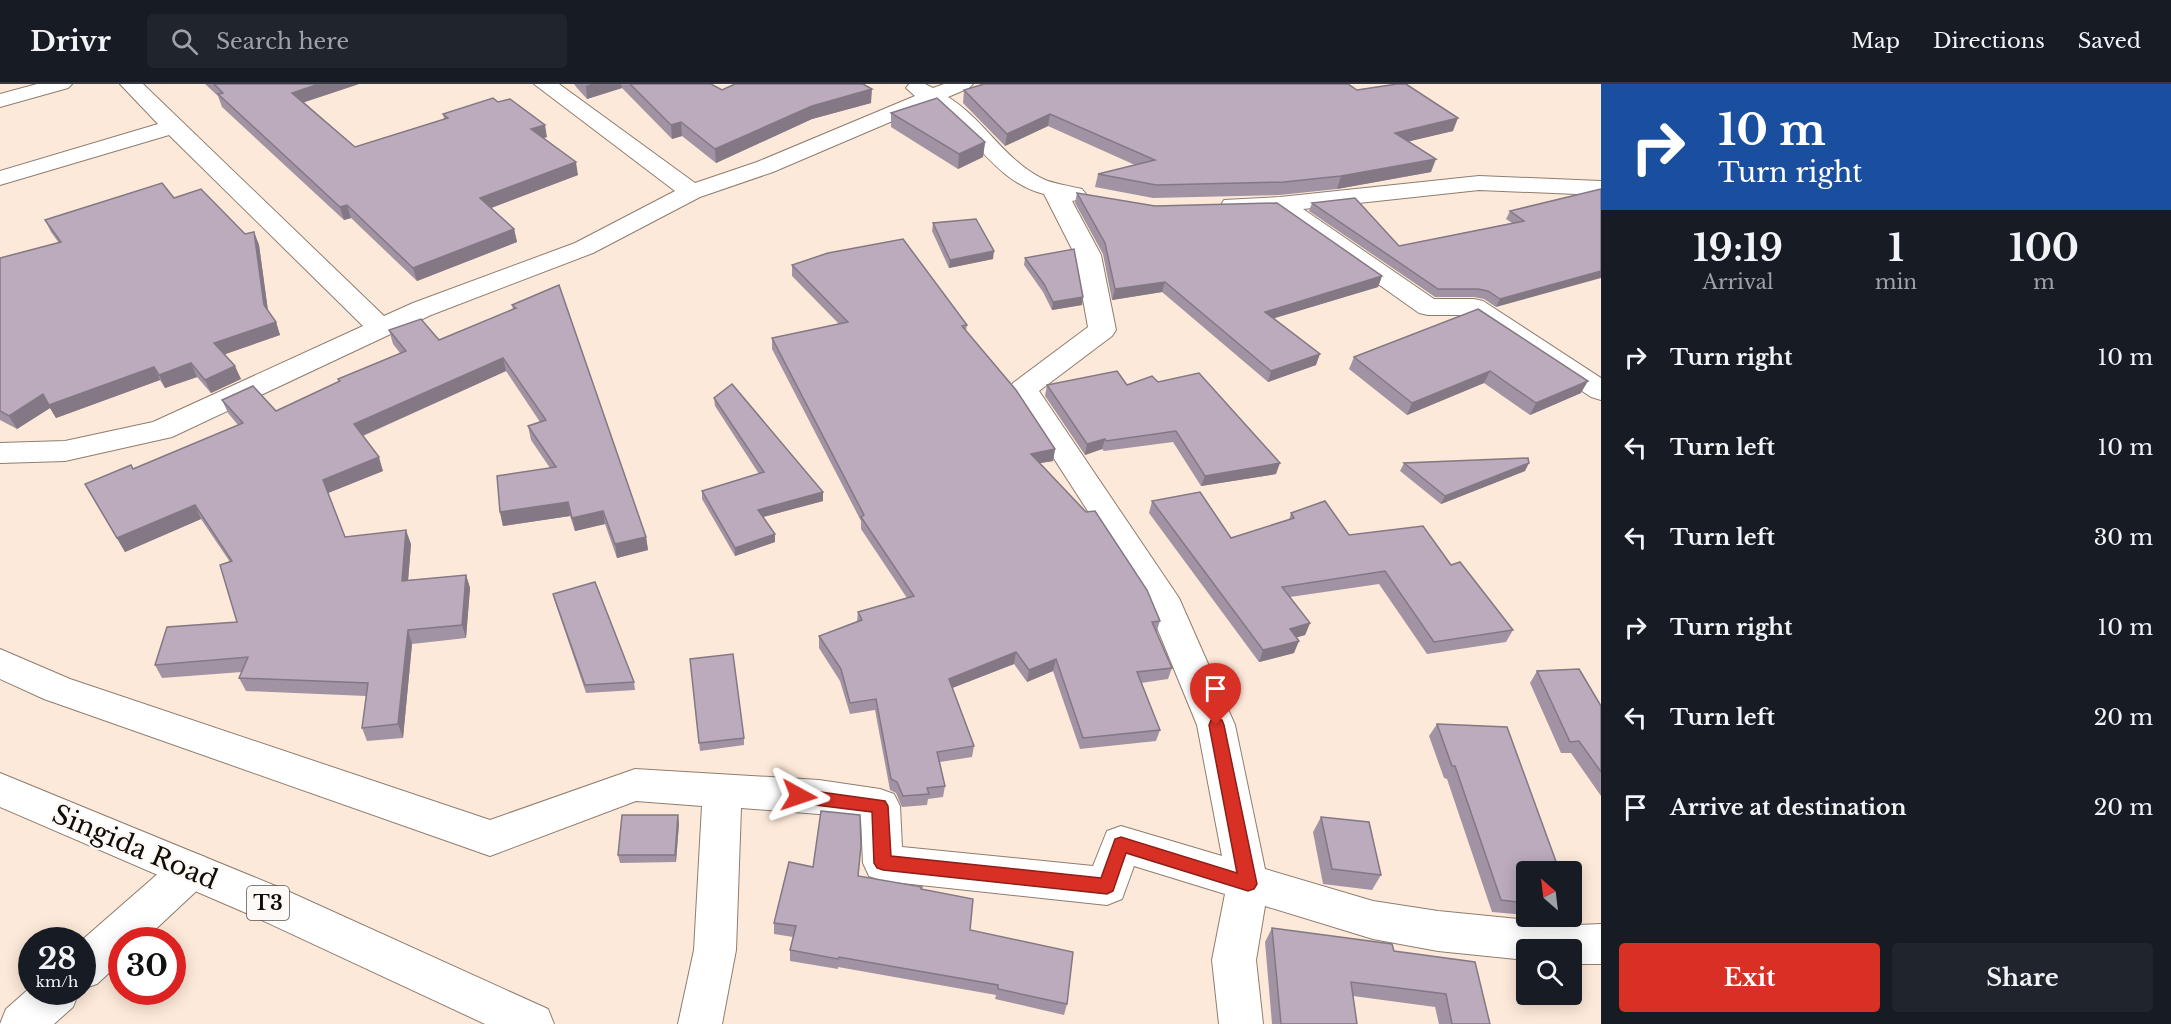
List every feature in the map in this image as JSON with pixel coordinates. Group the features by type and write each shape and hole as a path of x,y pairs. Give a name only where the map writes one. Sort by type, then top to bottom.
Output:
{"main road":[{"path":"0,102 61,84"},
{"path":"131,84 381,328"},
{"path":"545,84 692,192"},
{"path":"910,84 954,110 1012,170 1036,185 1101,198"},
{"path":"0,453 65,451 160,430 422,309 584,248 692,192 765,167 962,84"},
{"path":"0,178 173,127"},
{"path":"1211,205 1280,204 1479,183 1601,188"},
{"path":"1053,189 1088,255 1102,330 1023,389 1162,598 1216,725 1248,884 1233,960 1241,1024"},
{"path":"1280,204 1428,308 1474,307 1601,391"},
{"path":"0,663 57,689 490,838 635,785 819,797 880,806 883,863 1107,886 1121,844 1373,920 1438,931 1578,945 1601,944"},
{"name":"Singida Road","path":"0,790 191,870 457,987 532,1024"},
{"path":"700,1024 715,950 722,792"},
{"path":"96,956 191,870"},
{"path":"18,1021 40,1005"}],"building":[{"path":"214,84 319,84 292,93 355,147 448,118 443,114 493,98 498,102 510,99 545,125 531,129 576,162 480,198 514,229 413,268 347,205 340,207 218,94 223,93"},
{"path":"630,84 711,84 722,90 735,84 863,84 872,89 812,106 715,149 681,122 671,125"},
{"path":"984,84 1348,84 1357,90 1406,84 1458,118 1395,133 1436,159 1341,176 1284,182 1156,185 1098,174 1155,160 1050,114 1007,134 964,90"},
{"path":"937,98 985,142 959,154 891,113"},
{"path":"162,183 174,198 201,189 245,234 254,232 264,305 276,322 214,343 235,366 205,380 191,363 159,375 154,367 49,405 43,394 9,416 0,411 0,258 61,242 45,220"},
{"path":"1601,189 1601,271 1500,299 1488,291 1478,289 1438,289 1312,203 1355,198 1399,246 1524,221 1510,211"},
{"path":"1077,193 1155,206 1277,203 1382,276 1265,312 1320,354 1271,371 1165,282 1115,289 1105,243"},
{"path":"976,219 994,251 950,260 933,223"},
{"path":"903,239 967,325 962,326 1016,390 1055,449 1031,454 1086,512 1095,511 1147,590 1160,621 1152,622 1172,668 1137,672 1160,730 1083,738 1056,659 1029,670 1016,652 949,679 974,746 937,752 945,786 927,788 929,794 903,796 897,782 891,779 876,699 850,703 841,669 819,636 862,620 858,612 914,596 861,517 864,515 772,338 848,322 792,265 828,253"},
{"path":"1074,249 1083,297 1053,302 1044,284 1025,258"},
{"path":"559,285 646,537 615,544 603,511 572,518 568,502 500,512 497,476 556,467 528,426 546,420 503,358 354,424 379,457 323,480 345,537 406,530 402,581 466,575 462,625 408,630 398,724 362,728 368,683 239,678 248,657 155,665 167,627 237,622 220,565 232,561 195,505 117,538 85,484 131,465 133,469 243,423 222,400 253,386 276,411 340,381 338,379 406,351 389,330 421,319 439,340 516,308 512,305"},
{"path":"1478,309 1588,381 1536,403 1490,371 1412,403 1354,357"},
{"path":"1117,371 1127,385 1152,376 1158,382 1199,373 1280,463 1205,476 1176,431 1106,441 1105,439 1087,444 1047,385"},
{"path":"732,384 823,492 758,510 775,534 735,548 702,491 764,472 714,398"},
{"path":"1528,458 1529,463 1445,496 1404,463"},
{"path":"1200,492 1231,538 1294,518 1291,513 1325,501 1349,535 1423,526 1451,565 1460,562 1513,630 1434,642 1385,571 1282,587 1310,623 1290,629 1299,641 1263,650 1152,501"},
{"path":"595,582 634,682 585,685 553,594"},
{"path":"733,654 744,738 699,743 690,659"},
{"path":"1579,669 1601,706 1601,772 1579,741 1570,742 1537,671"},
{"path":"1437,724 1507,727 1556,861 1516,861 1516,902 1501,900 1455,766 1452,766"},
{"path":"821,811 860,815 861,846 858,876 973,899 970,930 1073,952 1067,1004 998,989 998,985 790,950 796,926 774,923 789,862 813,867"},
{"path":"622,815 678,815 675,855 618,855"},
{"path":"1321,817 1369,822 1381,875 1332,869"},
{"path":"1272,928 1392,944 1394,951 1475,962 1490,1024 1452,1024 1446,994 1351,982 1357,1024 1281,1024"}],"route":[{"path":"799,796 880,806 883,863 1107,886 1121,844 1248,884 1216,725"}]}
